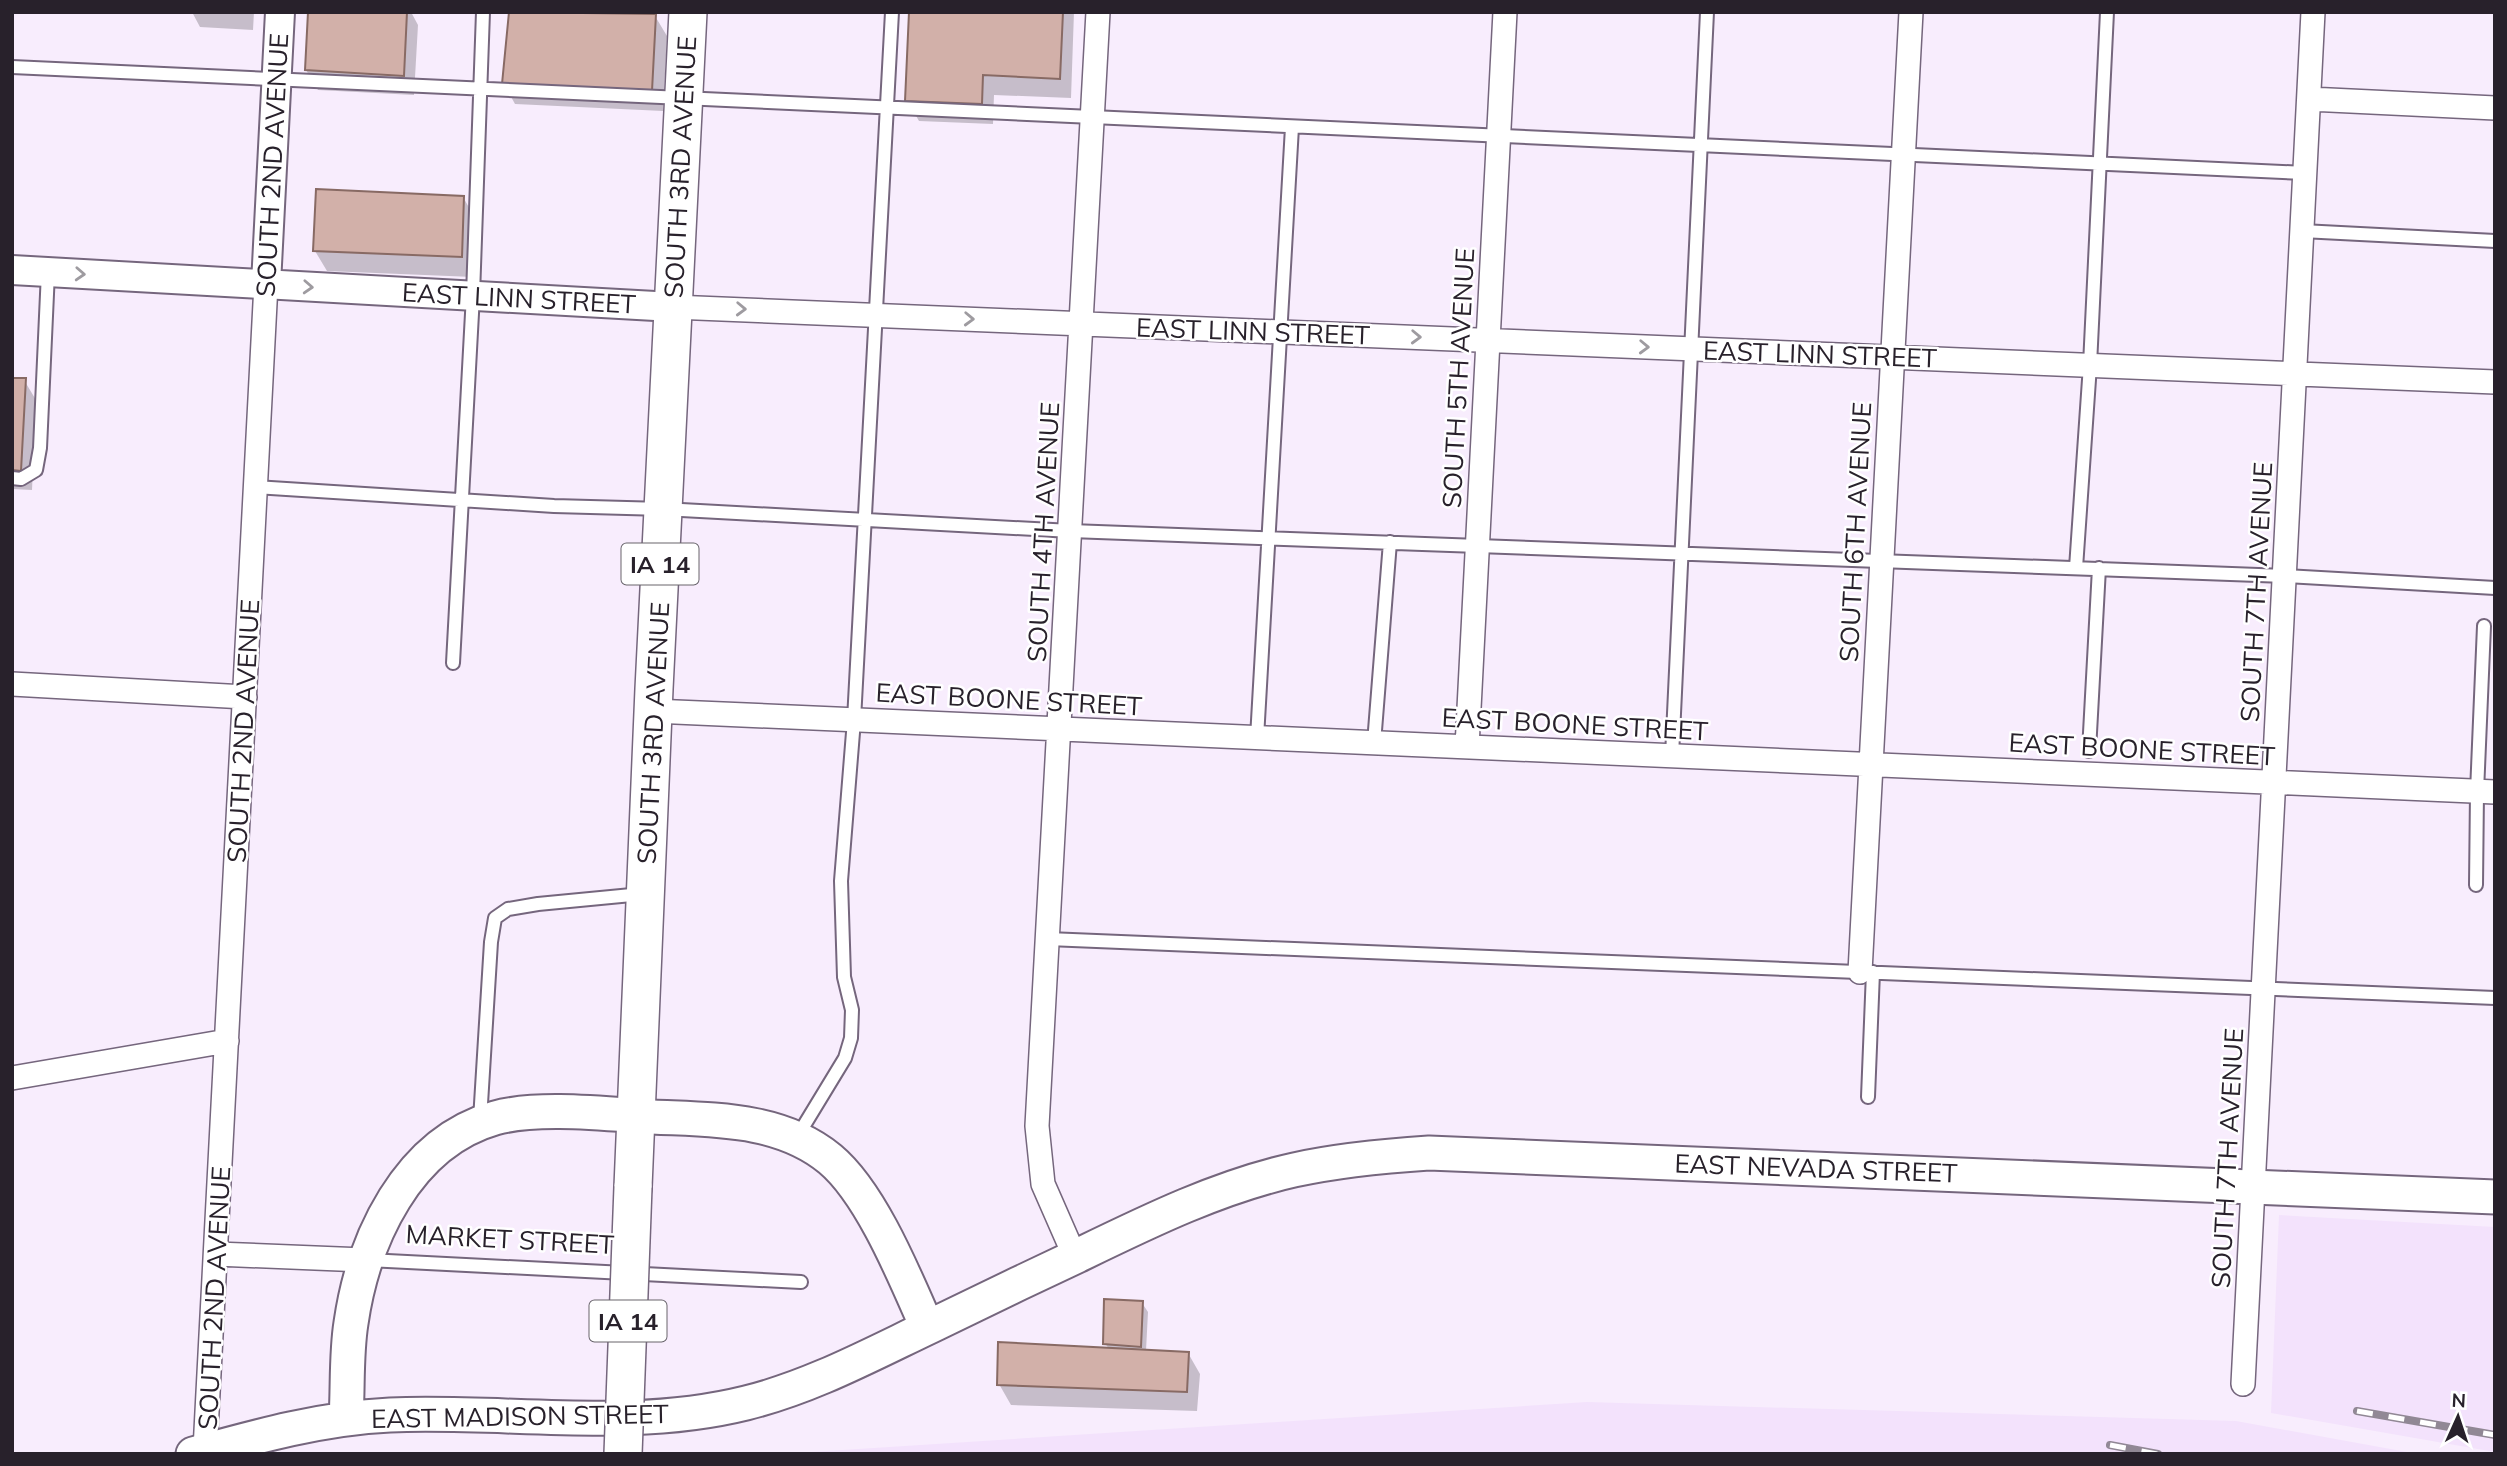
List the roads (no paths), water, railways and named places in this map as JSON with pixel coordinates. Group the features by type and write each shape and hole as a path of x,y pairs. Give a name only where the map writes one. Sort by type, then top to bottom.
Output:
{"main road":[{"name":"SOUTH 3RD AVENUE","path":"623,1454 653,711 688,12"},
{"path":"346,1419 350,1327 364,1260 391,1206 427,1157 463,1130 494,1118 527,1112 728,1121 766,1127 796,1138 830,1159 855,1185 872,1213 928,1327"},
{"name":"EAST NEVADA STREET","path":"1147,1222 1222,1192 1291,1171 1360,1157 1429,1153 2495,1197"},
{"name":"EAST MADISON STREET","path":"199,1452 262,1434 346,1419 389,1415 597,1419 662,1417 749,1402 799,1387 848,1367 1147,1222"}],"street":[{"name":"SOUTH 2ND AVENUE","path":"199,1452 216,1254 280,12"},
{"name":"SOUTH 4TH AVENUE","path":"1075,1256 1043,1184 1037,1126 1098,12"},
{"name":"SOUTH 5TH AVENUE","path":"1467,747 1505,12"},
{"name":"SOUTH 6TH AVENUE","path":"1867,972 1870,765 1911,12"},
{"name":"SOUTH 7TH AVENUE","path":"2243,1384 2314,12"},
{"path":"2309,99 2495,108"},
{"name":"EAST LINN STREET","path":"12,270 673,307 2495,382"},
{"path":"12,684 245,696"},
{"name":"EAST BOONE STREET","path":"653,711 2486,792"},
{"path":"12,1078 227,1041"},
{"name":"MARKET STREET","path":"216,1254 364,1260"}],"lane":[{"path":"453,663 473,295 483,12"},
{"path":"796,1138 845,1058 851,1038 852,1010 844,977 841,881 854,720 892,12"},
{"path":"1672,756 1707,12"},
{"path":"2076,568 2090,365 2107,12"},
{"path":"12,67 2305,173"},
{"path":"1257,738 1292,127"},
{"path":"2302,231 2495,240"},
{"path":"12,478 20,479 36,470 40,448 48,272"},
{"path":"256,487 463,501 1071,531 2099,568 2495,588"},
{"path":"1374,743 1390,542"},
{"path":"2090,751 2099,568"},
{"path":"2476,885 2486,792 2483,626"},
{"path":"480,1124 491,942 495,918 508,909 646,893"},
{"path":"1048,939 2495,998"},
{"path":"1867,972 1868,1097"},
{"name":"MARKET STREET","path":"364,1260 801,1282"}],"railway":[{"path":"2357,1411 2495,1435"},
{"path":"2110,1445 2158,1454"}]}
